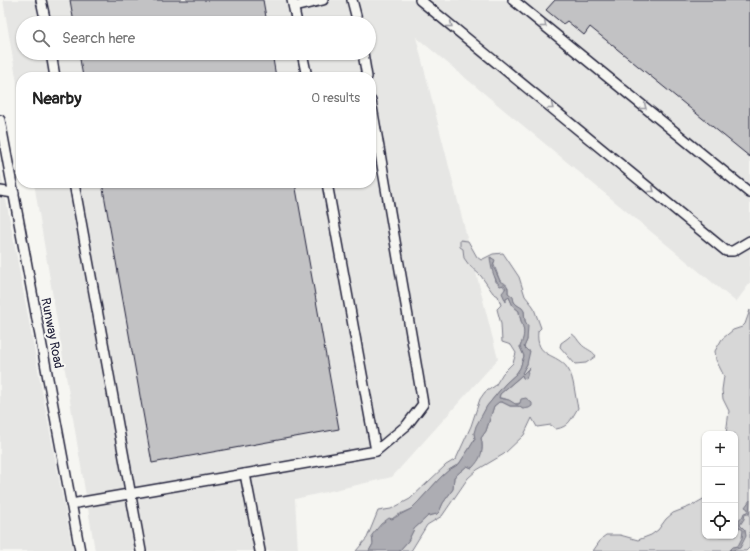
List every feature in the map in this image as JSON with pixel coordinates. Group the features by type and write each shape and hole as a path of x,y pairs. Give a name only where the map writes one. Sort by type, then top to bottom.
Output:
{"street":[{"path":"41,0 44,16"},
{"path":"296,16 293,4 323,0"},
{"path":"352,0 356,16"},
{"path":"420,0 726,251 733,251 750,241"},
{"path":"513,0 750,193"},
{"path":"52,60 54,72"},
{"path":"303,60 306,72"},
{"path":"364,60 366,72"},
{"name":"Runway Road","path":"0,120 80,551"},
{"path":"71,504 376,451 407,425 423,404 376,130"},
{"path":"75,188 141,551"},
{"path":"328,188 376,451"},
{"path":"0,191 14,193"},
{"path":"245,474 260,551"}],"shaded area":[{"path":"3,0 750,0 750,283 736,302 416,37 498,359 392,477 295,499 298,551 95,551 35,188 376,188 376,72 16,72 16,77"},
{"path":"0,168 45,406 73,551 0,551"},
{"path":"460,240 468,241 477,257 481,260 493,254 503,253 519,277 525,296 533,306 541,328 538,331 540,346 543,351 563,364 570,373 578,408 567,424 556,429 551,425 537,427 532,418 524,435 504,454 477,470 468,478 442,516 427,525 411,551 399,551 408,541 414,529 428,516 439,512 443,503 453,489 454,477 467,466 472,468 481,454 481,438 486,431 494,406 499,402 502,402 510,406 518,406 523,409 520,403 514,404 503,398 499,398 500,394 527,371 528,369 523,374 522,373 527,364 528,351 524,347 527,340 524,311 516,304 508,293 508,287 500,281 491,257 496,282 504,286 506,299 509,297 513,306 519,311 524,328 523,341 520,347 524,356 520,368 487,406 474,433 475,439 459,464 441,477 411,509 397,515 372,535 373,544 369,551 356,551 367,538 378,511 391,509 410,499 446,465 456,459 471,426 480,399 485,392 495,386 503,373 513,363 516,353 511,345 502,342 501,324 497,309 501,305 498,296 493,293 481,276 464,258 463,249 460,247"},
{"path":"490,257 495,260 493,266 500,281 507,285 508,293 513,297 514,302 524,311 525,321 528,326 527,340 524,347 530,351 527,364 522,373 523,374 530,367 527,371 528,373 526,379 523,378 522,375 500,394 499,398 509,400 517,405 520,403 521,399 526,398 532,403 532,406 523,409 518,406 510,406 499,402 494,406 486,431 481,438 482,451 480,458 472,468 467,466 454,477 453,489 443,503 439,512 428,516 414,529 408,541 399,551 369,551 373,544 372,535 381,524 389,518 392,519 411,509 441,477 459,464 475,439 474,433 476,426 487,406 520,368 524,356 520,347 524,332 519,311 513,306 509,297 506,299 506,302 502,293 506,288 504,285 500,286 494,276"},
{"path":"750,310 750,547 746,551 593,551 602,538 606,535 620,535 638,540 651,535 658,530 666,519 673,513 702,500 702,539 738,539 738,431 726,431 729,411 723,399 722,390 724,376 716,360 715,351 722,339 733,330 742,327 745,324"},
{"path":"572,334 583,346 593,352 596,356 586,363 575,364 560,347 561,343"},
{"path":"750,500 749,514 745,514 740,525 745,530 746,536 740,548 729,551 733,547 738,546 742,538 743,530 738,527 740,518 742,518 744,513 747,512 748,509 745,507"}],"building":[{"path":"70,0 263,0 266,16 73,16"},
{"path":"555,0 750,0 750,157 590,27 584,35 567,21 563,24 546,10"},
{"path":"80,60 273,60 275,72 82,72"},
{"path":"103,188 296,188 339,429 152,463"}]}
